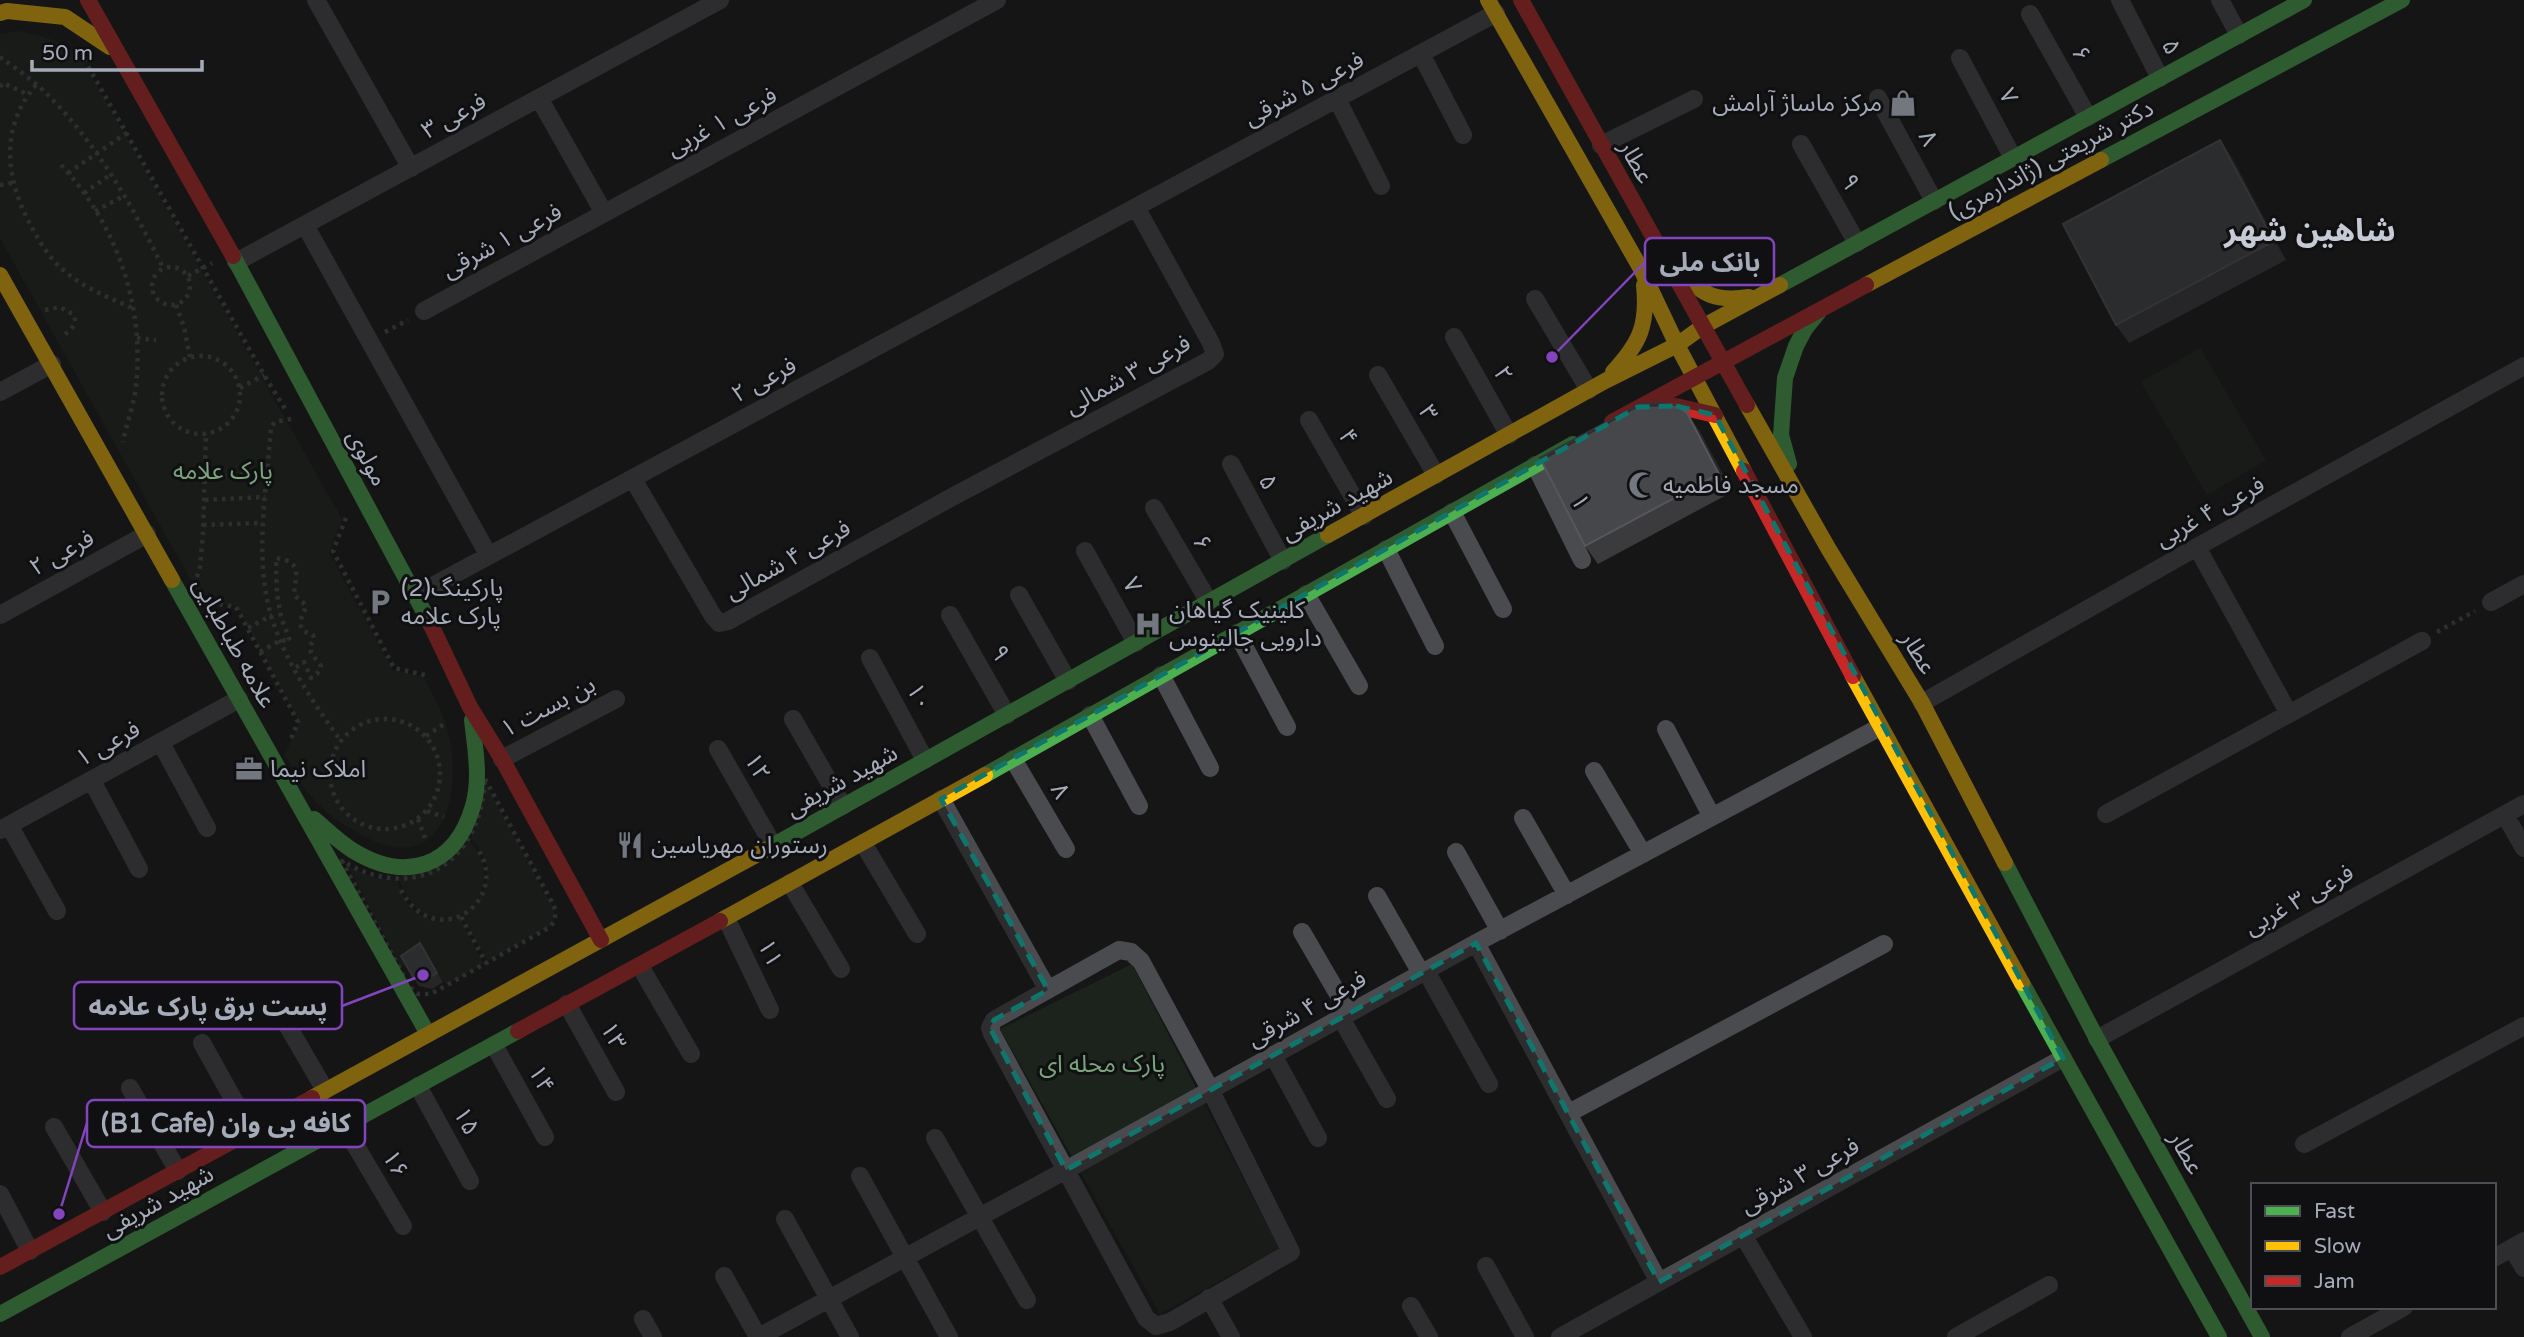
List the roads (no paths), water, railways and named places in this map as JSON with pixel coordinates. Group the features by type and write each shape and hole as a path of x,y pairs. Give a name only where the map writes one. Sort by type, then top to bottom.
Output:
{"main road":[{"name":"مولوی","path":"88,0 236,262 416,595 470,705 601,940"},
{"name":"عطار","path":"1521,0 1828,548 1922,703 2097,1039 2262,1337"},
{"name":"دکتر شریعتی (ژاندارمری)","path":"1696,377 1823,307 1887,250 1934,201 2304,0"},
{"name":"دکتر شریعتی (ژاندارمری)","path":"1702,327 1857,243 1887,250 2402,0"},
{"name":"عطار","path":"1492,7 1641,269 1677,345 1880,727 2219,1337"},
{"path":"0,13 7,11 65,17 115,50"},
{"path":"1661,253 1704,295 1724,302 1761,295"},
{"path":"1597,385 1633,351 1644,327 1647,304 1641,269"},
{"name":"علامه طباطبایی","path":"0,275 428,1034"},
{"path":"1823,307 1805,329 1785,378 1781,435 1790,466 1828,548"},
{"name":"شهید شریفی","path":"0,1314 863,843 883,808 925,760 1597,385 1677,345 1702,327"},
{"name":"شهید شریفی","path":"0,1267 843,806 883,808 941,799 1696,377"},
{"path":"1639,407 1675,406 1715,415"},
{"path":"293,798 354,853 376,863 391,867 417,867 438,860 453,849 473,812 477,753 470,705"},
{"path":"1970,889 2009,870"},
{"path":"27,1253 14,1266 17,1283 24,1291 39,1292"}],"street":[{"name":"فرعی ۳","path":"236,262 540,98 691,7 720,0"},
{"name":"فرعی ۱ غربی","path":"604,214 997,0"},
{"name":"۵","path":"2120,0 2160,78"},
{"path":"2220,0 2239,35"},
{"path":"322,2 411,168"},
{"name":"فرعی ۵ شرقی","path":"1136,207 1421,54 1492,7"},
{"name":"۶","path":"2030,14 2088,117"},
{"path":"1421,54 1463,135"},
{"name":"۷","path":"1959,58 2013,158"},
{"path":"540,98 604,214"},
{"name":"۸","path":"1878,98 1934,201"},
{"path":"1337,99 1381,186"},
{"path":"1601,145 1694,99"},
{"name":"۹","path":"1801,144 1857,243"},
{"name":"فرعی ۲","path":"416,595 1136,207"},
{"name":"فرعی ۳ شمالی","path":"954,496 1208,361 1215,354 1136,207"},
{"name":"فرعی ۱ شرقی","path":"424,311 604,214"},
{"path":"305,225 489,556"},
{"path":"1535,299 1597,385"},
{"name":"۲","path":"1454,337 1509,435"},
{"path":"0,392 52,364"},
{"name":"فرعی ۴ غربی","path":"1922,703 2524,366"},
{"name":"۳","path":"1378,375 1436,475"},
{"name":"۴","path":"1309,420 1364,516"},
{"name":"۵","path":"1231,464 1283,561"},
{"name":"۱","path":"1535,465 1582,560"},
{"name":"فرعی ۴ شمالی","path":"633,479 719,623 728,621 954,496"},
{"name":"۶","path":"1154,508 1209,602"},
{"path":"1452,512 1503,609"},
{"name":"فرعی ۲","path":"0,615 147,534"},
{"path":"2197,547 2289,714"},
{"path":"1386,549 1435,646"},
{"name":"۷","path":"1085,551 1136,643"},
{"path":"2491,602 2524,584"},
{"path":"1306,594 1359,686"},
{"path":"1019,595 1068,681"},
{"name":"۹","path":"950,615 1007,715"},
{"path":"1237,633 1287,727"},
{"path":"2106,814 2421,641"},
{"name":"۱۰","path":"870,657 925,760"},
{"path":"1161,675 1210,768"},
{"name":"فرعی ۱","path":"5,828 239,699"},
{"name":"بن بست ۱","path":"502,759 616,699"},
{"path":"1090,715 1139,806"},
{"path":"793,719 843,806"},
{"name":"فرعی ۴ شرقی","path":"758,1337 1211,1091 1476,943 1880,727"},
{"path":"1667,729 1712,817"},
{"path":"161,743 207,828"},
{"name":"۱۲","path":"718,749 773,845"},
{"name":"۸","path":"1013,759 1066,849"},
{"path":"1594,771 1643,854"},
{"path":"92,781 139,869"},
{"path":"941,799 1048,990"},
{"name":"فرعی ۳ غربی","path":"2097,1039 2524,804"},
{"path":"2505,815 2524,848"},
{"path":"1523,818 1567,895"},
{"path":"5,828 57,911"},
{"path":"863,843 917,934"},
{"path":"1456,852 1500,931"},
{"path":"790,883 841,969"},
{"path":"1377,896 1489,1084"},
{"name":"۱۱","path":"726,918 769,1010"},
{"path":"1302,932 1387,1099"},
{"path":"1476,943 1659,1282"},
{"path":"1569,1113 1884,944"},
{"path":"1119,950 1131,952 1141,961 1211,1091 1291,1251 1170,1322 1156,1326 1146,1318 990,1028 993,1020 1119,950"},
{"path":"639,966 691,1054"},
{"path":"272,999 325,1090"},
{"name":"۱۳","path":"567,1004 616,1091"},
{"path":"2304,1144 2524,1026"},
{"path":"202,1043 251,1131"},
{"name":"۱۴","path":"494,1045 545,1137"},
{"path":"1273,1055 1318,1138"},
{"name":"فرعی ۳ شرقی","path":"1560,1337 2063,1058"},
{"name":"۱۵","path":"418,1086 470,1181"},
{"path":"130,1088 178,1171"},
{"name":"۱۶","path":"344,1126 402,1226"},
{"path":"54,1127 103,1212"},
{"path":"935,1138 1027,1300"},
{"path":"860,1176 949,1337"},
{"path":"0,1194 27,1253"},
{"path":"785,1219 850,1337"},
{"path":"1743,1235 1803,1337"},
{"path":"2496,1257 2518,1245 2524,1268"},
{"path":"1486,1266 1525,1337"},
{"path":"724,1276 758,1337"},
{"path":"1956,1337 2049,1285"},
{"path":"1209,1298 1231,1337"},
{"path":"1412,1306 1429,1337"},
{"path":"2350,1337 2400,1309"},
{"path":"643,1319 653,1337"}],"place":[{"name":"مرکز ماساژ آرامش","path":"1903,103"},
{"name":"بانک ملی","path":"1552,357"},
{"name":"مسجد فاطمیه","path":"1642,485"},
{"name":"پارکینگ(2) پارک علامه","path":"380,602"},
{"name":"کلینیک گیاهان دارویی جالینوس","path":"1148,624"},
{"name":"املاک نیما","path":"249,769"},
{"name":"رستوران مهریاسین","path":"630,845"},
{"name":"پست برق پارک علامه","path":"423,975"},
{"name":"(B1 Cafe) کافه بی وان","path":"59,1214"}],"district":[{"name":"شاهین شهر","path":"2310,231"}],"park label":[{"name":"پارک علامه","path":"223,471"},
{"name":"پارک محله ای","path":"1102,1064"}]}
